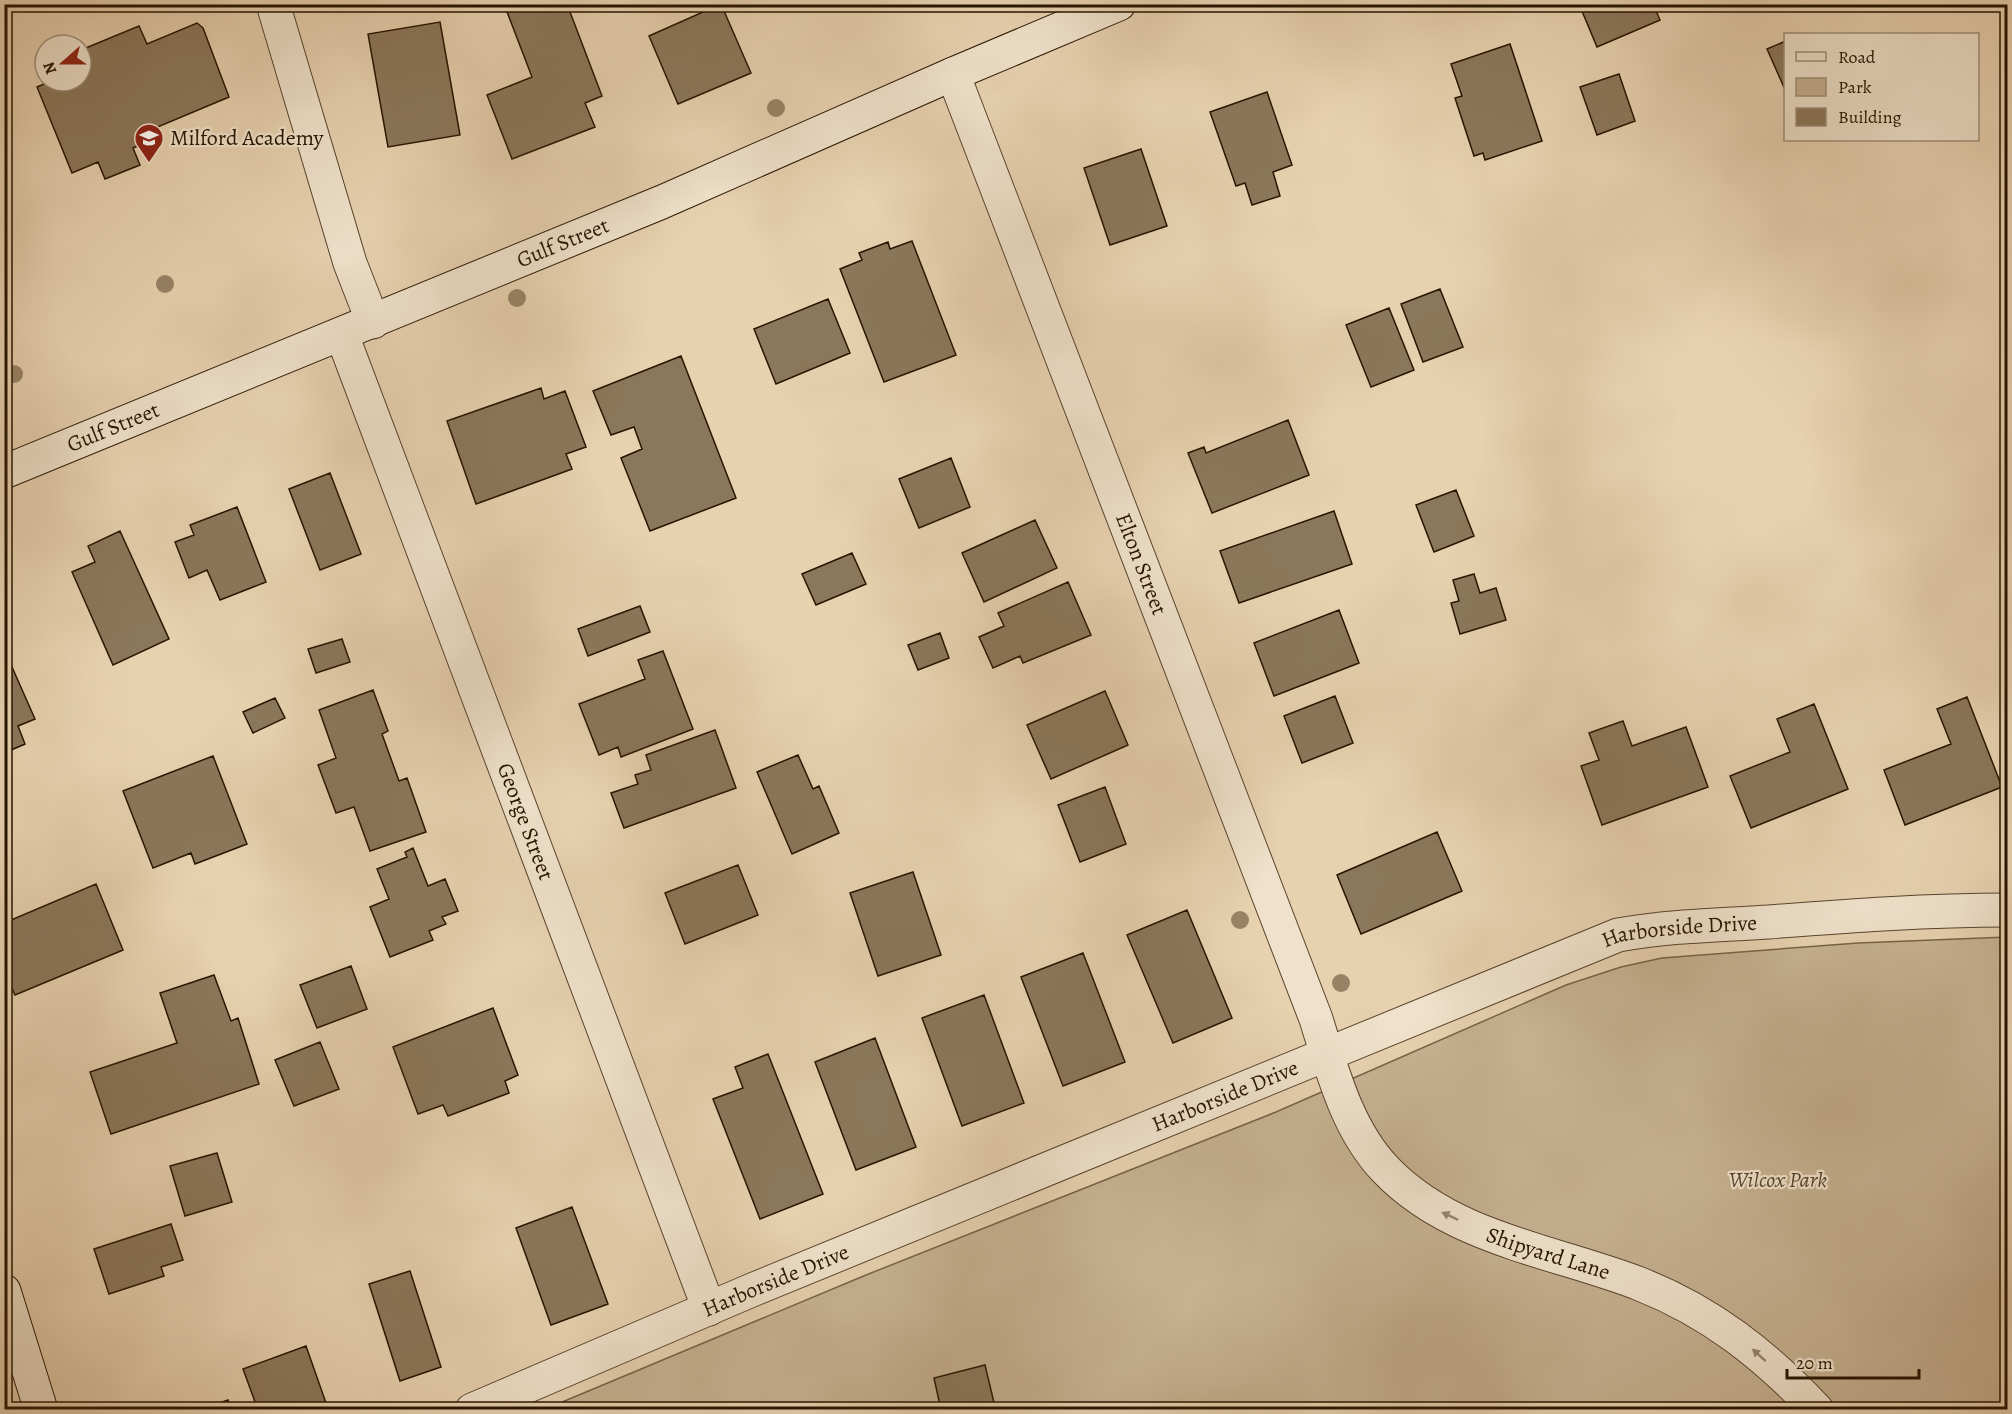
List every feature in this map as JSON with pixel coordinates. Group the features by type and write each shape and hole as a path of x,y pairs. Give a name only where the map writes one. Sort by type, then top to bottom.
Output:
{"street":[{"path":"273,4 346,252 373,322"},
{"name":"Gulf Street","path":"4,472 342,336 663,202 953,74 1119,4"},
{"name":"Elton Street","path":"953,74 1316,1019 1327,1054"},
{"name":"George Street","path":"342,336 709,1308"},
{"name":"Harborside Drive","path":"472,1410 709,1308 1618,935 1790,920 1960,910 2007,910"},
{"name":"Shipyard Lane","path":"1327,1054 1343,1101 1357,1128 1385,1169 1424,1204 1510,1243 1585,1264 1677,1300 1738,1336 1817,1410"},
{"path":"4,1291 41,1410"}],"green space":[{"name":"Wilcox Park","path":"2007,937 2007,1409 543,1410 866,1275 1276,1112 1566,985 1621,967 1662,958 1858,943"}],"building":[{"path":"504,4 567,4 602,96 585,103 595,127 512,159 487,95 532,77"},
{"path":"721,4 751,73 678,104 649,36"},
{"path":"1579,4 1653,4 1660,20 1597,47"},
{"path":"440,22 460,135 388,147 368,34"},
{"path":"197,23 203,28 229,97 155,128 160,137 133,148 140,165 105,179 98,162 72,173 39,93 93,93 93,45 139,26 147,44"},
{"path":"1784,42 1784,87 1767,49"},
{"path":"1510,44 1542,141 1485,160 1483,153 1474,156 1455,98 1462,96 1451,64"},
{"path":"1619,74 1635,121 1597,135 1580,87"},
{"path":"1267,92 1292,165 1273,172 1280,196 1252,205 1245,183 1236,186 1210,112"},
{"path":"1141,149 1167,226 1110,245 1084,168"},
{"path":"912,241 956,355 884,382 840,269 862,260 859,253 888,242 890,249"},
{"path":"1440,289 1463,347 1423,362 1401,304"},
{"path":"828,299 850,353 776,384 754,329"},
{"path":"1389,308 1414,370 1371,387 1346,325"},
{"path":"681,356 736,498 650,531 621,458 642,449 634,427 611,435 593,391"},
{"path":"541,388 544,399 565,391 586,447 566,454 572,469 476,504 447,421"},
{"path":"1288,420 1309,475 1212,513 1188,453 1204,447 1206,453"},
{"path":"951,458 970,507 919,528 899,479"},
{"path":"330,473 361,554 320,570 289,489"},
{"path":"1456,490 1474,536 1434,552 1416,505"},
{"path":"237,507 266,582 220,600 207,570 189,578 175,542 194,535 190,525"},
{"path":"1334,511 1352,564 1239,603 1220,551"},
{"path":"1035,520 1057,568 984,602 962,553"},
{"path":"120,531 169,639 113,665 72,572 95,562 88,546"},
{"path":"852,553 866,584 816,605 802,574"},
{"path":"1474,574 1480,593 1496,588 1506,620 1460,634 1451,603 1459,601 1453,580"},
{"path":"1068,582 1091,635 1023,663 1020,656 993,668 979,637 1004,626 998,613"},
{"path":"640,606 650,632 588,656 578,629"},
{"path":"1339,610 1359,663 1274,696 1254,643"},
{"path":"940,633 949,658 918,670 908,645"},
{"path":"342,639 350,662 316,673 308,649"},
{"path":"663,651 693,729 621,757 618,747 599,755 579,704 645,679 638,660"},
{"path":"12,667 35,719 18,726 25,744 4,753 4,671"},
{"path":"373,690 388,731 382,734 399,781 407,778 426,832 370,851 354,807 336,813 318,765 336,758 319,710"},
{"path":"1105,691 1128,745 1051,779 1027,725"},
{"path":"1335,696 1353,743 1302,763 1284,716"},
{"path":"1967,697 2002,787 1905,825 1884,770 1951,744 1937,709"},
{"path":"275,698 285,718 253,733 243,712"},
{"path":"1814,704 1848,789 1751,828 1730,776 1790,752 1777,719"},
{"path":"1623,721 1632,746 1686,727 1708,787 1602,825 1581,766 1599,760 1589,733"},
{"path":"715,730 736,788 624,828 611,793 638,784 635,775 651,770 646,755"},
{"path":"798,755 813,789 819,786 839,833 792,854 757,772"},
{"path":"213,756 247,844 195,864 191,853 153,868 123,791"},
{"path":"1105,787 1126,844 1080,862 1058,805"},
{"path":"1437,832 1462,891 1361,934 1337,875"},
{"path":"413,848 428,886 445,879 458,911 442,917 446,924 429,931 433,940 390,957 370,907 389,899 377,869 407,857 405,852"},
{"path":"738,865 758,915 685,944 665,893"},
{"path":"913,872 941,955 878,976 850,893"},
{"path":"96,884 123,950 15,995 4,970 4,923"},
{"path":"1187,910 1232,1018 1173,1043 1127,935"},
{"path":"1083,953 1125,1062 1063,1086 1021,977"},
{"path":"351,966 367,1009 317,1028 300,985"},
{"path":"214,975 231,1021 238,1018 259,1084 111,1134 90,1072 177,1043 160,993"},
{"path":"984,995 1024,1103 962,1126 922,1018"},
{"path":"493,1008 518,1075 505,1081 509,1093 448,1116 443,1105 418,1114 393,1047"},
{"path":"875,1038 916,1147 856,1170 815,1062"},
{"path":"320,1042 339,1089 294,1106 275,1060"},
{"path":"768,1054 823,1194 760,1219 713,1099 743,1088 735,1067"},
{"path":"217,1153 232,1202 185,1216 170,1166"},
{"path":"572,1207 608,1304 551,1325 516,1228"},
{"path":"171,1224 183,1260 161,1267 164,1276 109,1294 94,1249"},
{"path":"410,1271 441,1367 400,1381 369,1284"},
{"path":"306,1346 326,1403 309,1410 258,1410 243,1369"},
{"path":"985,1365 995,1407 984,1410 941,1410 934,1378"},
{"path":"228,1400 231,1410 199,1410"}],"place":[{"name":"Milford Academy","path":"149,164"}]}
